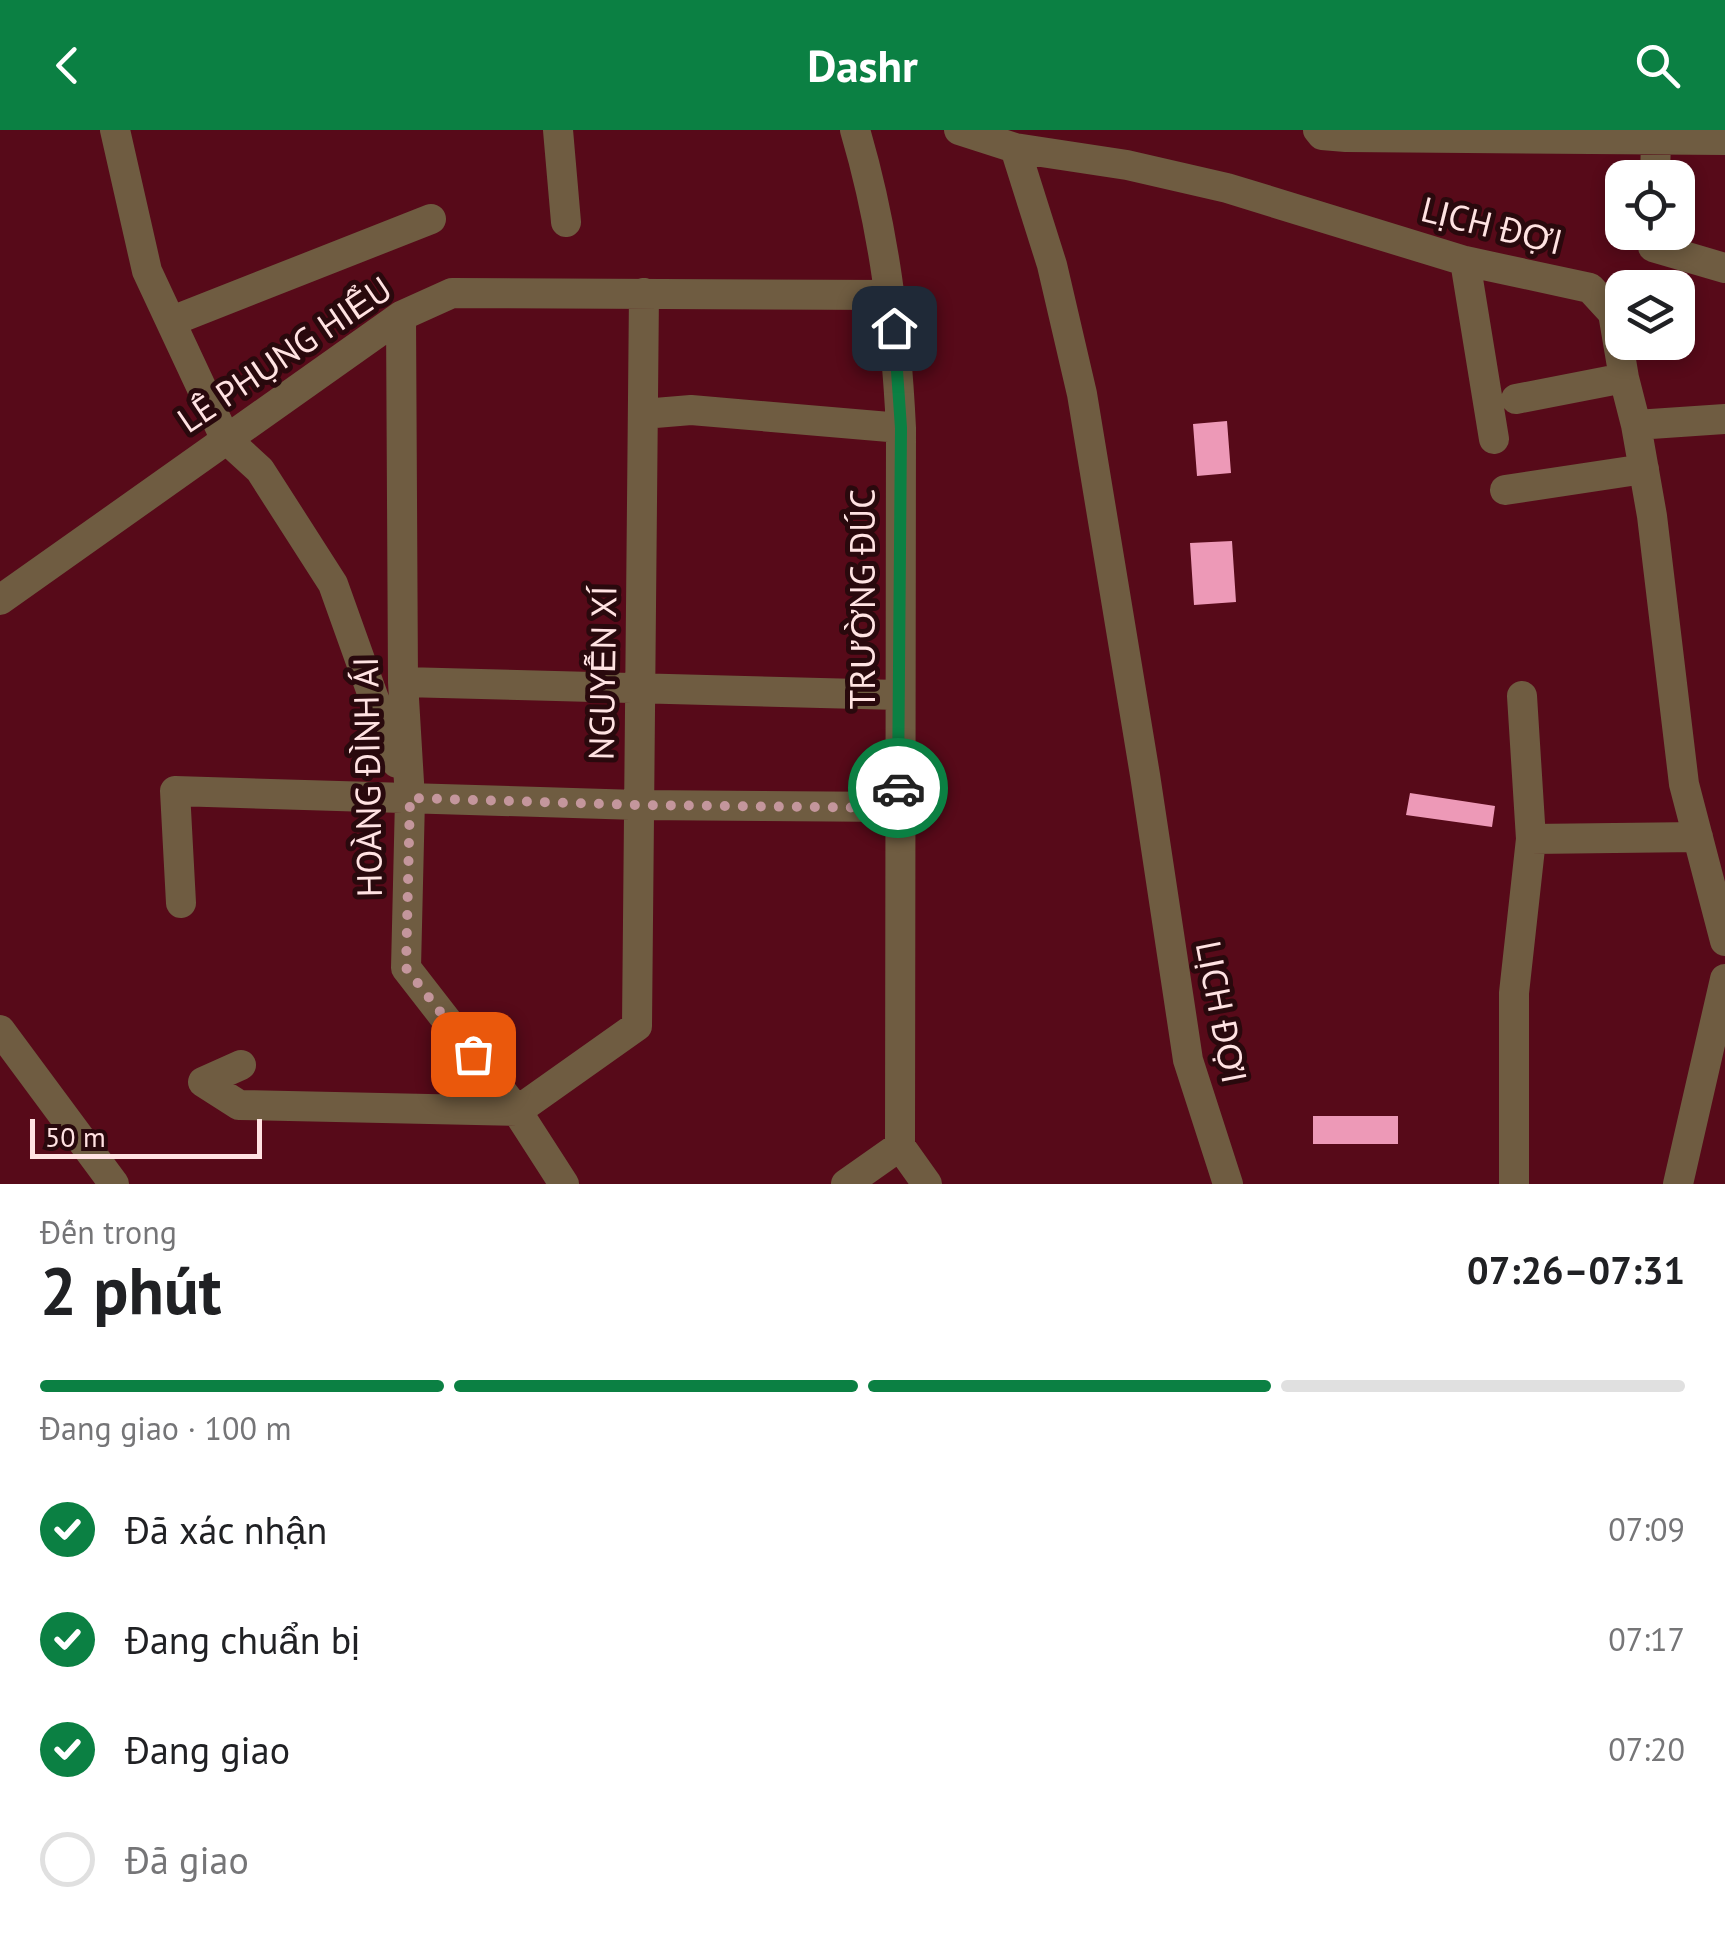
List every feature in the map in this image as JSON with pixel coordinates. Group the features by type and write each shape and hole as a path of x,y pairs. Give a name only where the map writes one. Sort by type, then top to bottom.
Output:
{"street":[{"path":"115,130 147,271 225,438 260,470 333,584 410,798"},
{"path":"558,130 566,222"},
{"name":"TRƯỜNG ĐÚC","path":"855,130 880,230 891,296 901,428 900,1146"},
{"name":"LỊCH ĐỢI","path":"959,130 1015,148 1194,180 1465,261 1590,288 1613,312 1644,469 1684,784 1725,940"},
{"path":"1318,130 1322,135 1346,137 1725,140"},
{"path":"1655,160 1656,138"},
{"name":"LỊCH ĐỢI","path":"1015,148 1052,266 1082,394 1188,1060 1228,1184"},
{"path":"172,321 431,219"},
{"path":"1663,250 1725,268"},
{"path":"1465,261 1494,439"},
{"name":"LÊ PHỤNG HIỂU","path":"0,600 401,316 452,293 891,296"},
{"name":"NGUYỄN XÍ","path":"518,1111 637,1026 644,294"},
{"name":"HOÀNG ĐÌNH ÁI","path":"401,316 403,682 410,798 406,968 518,1111 564,1184"},
{"path":"1516,399 1624,378"},
{"path":"643,414 691,410 901,428"},
{"path":"1636,425 1725,419"},
{"path":"1505,490 1644,469"},
{"path":"403,682 899,695"},
{"path":"1514,1184 1514,992 1531,839 1522,696"},
{"path":"181,902 175,791 638,805 898,808"},
{"path":"1531,839 1698,837"},
{"path":"1678,1184 1725,978"},
{"path":"0,1030 114,1184"},
{"path":"241,1065 202,1082 239,1105 518,1111"},
{"path":"846,1184 900,1146 927,1184"}],"building":[{"path":"1227,421 1231,473 1197,476 1193,424"},
{"path":"1232,541 1236,602 1194,605 1190,543"},
{"path":"1410,793 1495,806 1492,827 1406,815"},
{"path":"1313,1116 1398,1116 1398,1144 1313,1144"}],"way so far":[{"path":"473,1054 406,968 410,798 898,808 898,788"}],"route":[{"path":"894,328 901,428 898,788"}]}
